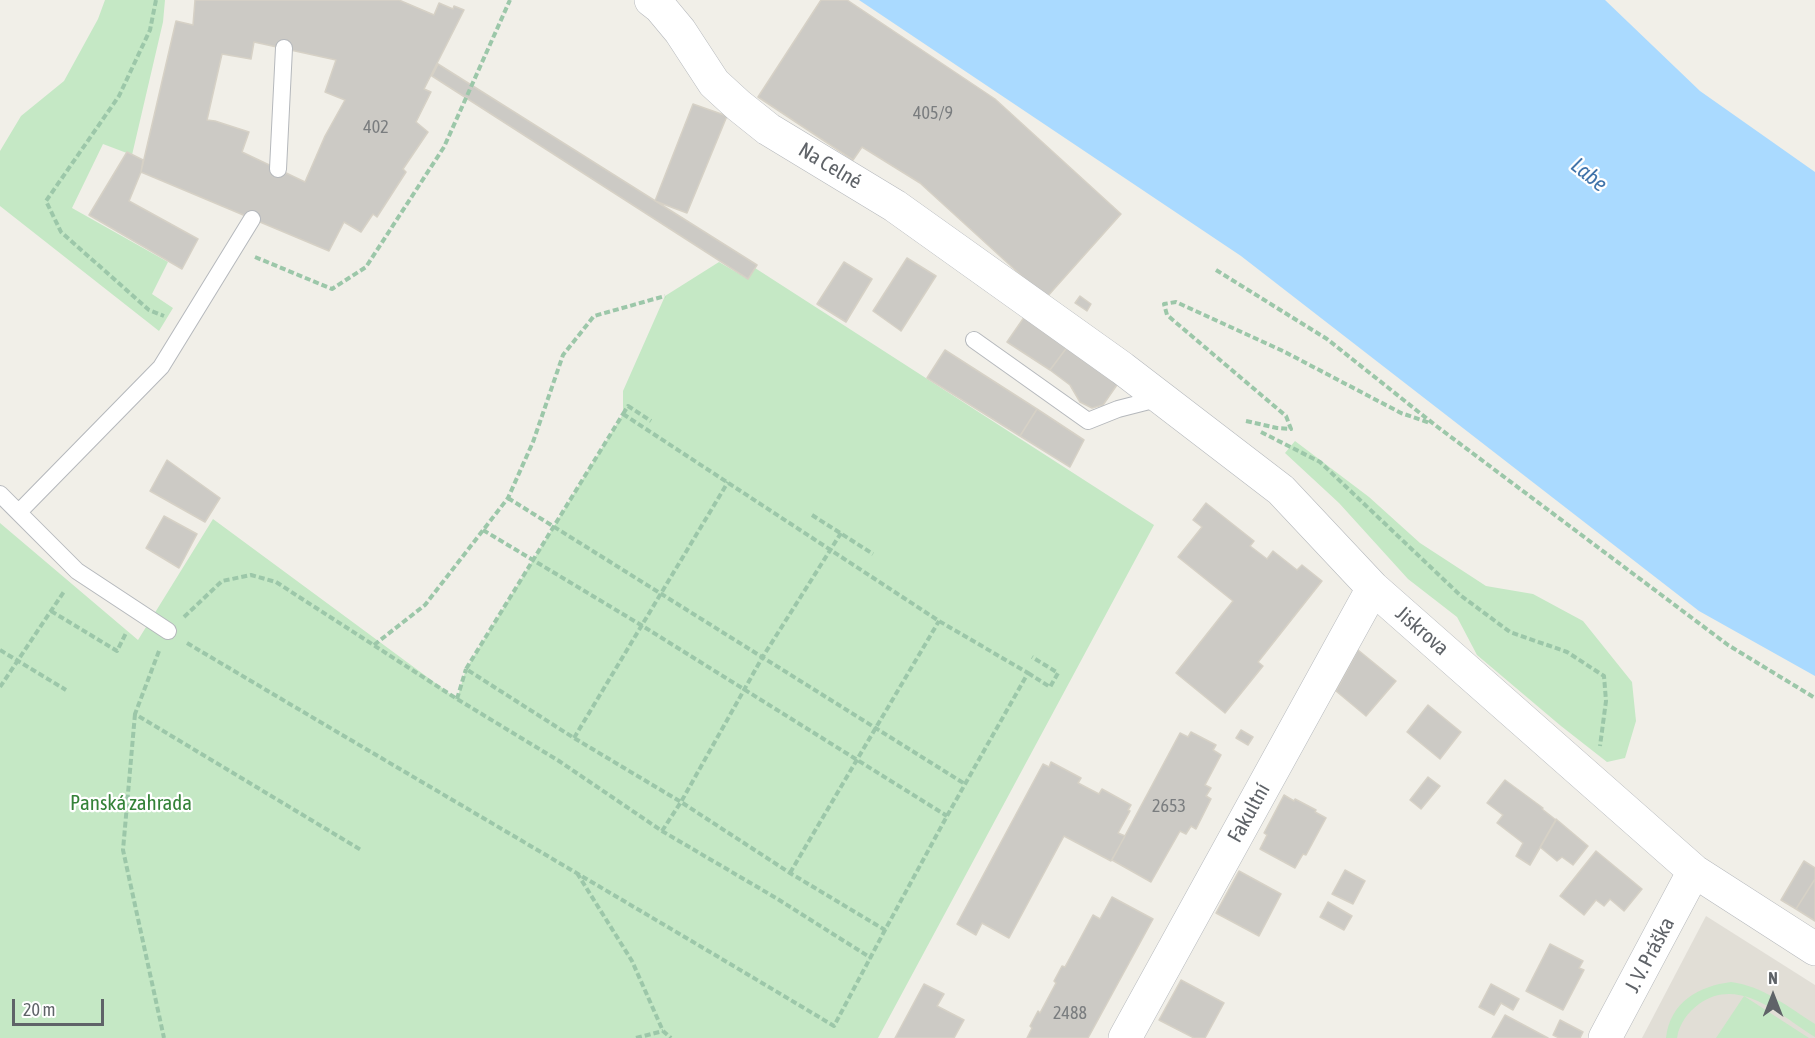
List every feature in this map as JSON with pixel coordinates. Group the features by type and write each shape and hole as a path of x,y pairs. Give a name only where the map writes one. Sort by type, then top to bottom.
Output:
{"street":[{"name":"Na Celné","path":"651,0 680,31 714,83 768,129 896,206 1036,306"},
{"name":"Jiskrova","path":"1036,306 1162,398 1281,490 1373,588 1694,871 1815,949"},
{"name":"Fakultní","path":"1125,1038 1373,588"},
{"name":"J. V. Práška","path":"1605,1038 1694,871"}],"lane":[{"path":"278,169 284,48"},
{"path":"19,512 161,367 252,219"},
{"path":"974,340 1088,421 1118,409 1162,398"},
{"path":"0,494 77,571 168,631"}],"path":[{"path":"156,0 150,30 119,96 46,201 61,232 149,310 187,325"},
{"path":"235,249 332,289 366,267 444,147 510,0"},
{"path":"1216,270 1327,339 1435,425 1728,645 1815,698"},
{"path":"374,645 425,605 508,498 533,442 563,355 594,316 665,296"},
{"path":"1435,425 1401,413 1283,351 1176,302 1164,304 1167,315 1286,416 1291,429 1244,421 1320,462 1460,595 1510,632 1567,652 1604,676 1606,701 1601,730"},
{"path":"457,699 466,669 628,406 651,421"},
{"path":"623,414 939,621 1050,687 1058,673 1032,657"},
{"path":"574,738 728,482"},
{"path":"508,498 965,784"},
{"path":"812,515 873,554"},
{"path":"483,530 534,559 947,816"},
{"path":"662,831 681,802 762,658 841,533"},
{"path":"164,1038 123,850 135,714 168,631 222,581 251,574 276,582 457,699 559,761 662,831 776,898 871,958"},
{"path":"0,687 69,585"},
{"path":"51,611 117,651 126,633"},
{"path":"790,873 939,621"},
{"path":"168,631 834,1026 947,816 1028,673"},
{"path":"0,650 66,690"},
{"path":"466,669 574,738 681,802 790,873 885,930"},
{"path":"135,714 361,850"},
{"path":"575,871 632,961 663,1031 671,1038"},
{"path":"636,1038 663,1031"}],"shaded area":[{"path":"1706,916 1815,985 1815,1038 1642,1038"}],"green space":[{"path":"105,0 165,0 163,22 132,155 103,144 72,208 168,262 152,294 173,308 159,331 0,206 0,151 21,116 64,81 98,19"},
{"name":"Panská zahrada","path":"719,262 748,279 755,268 1154,525 878,1038 0,1038 0,523 138,640 213,519 457,699 466,669 623,414 623,391 665,296"},
{"path":"1295,441 1369,497 1420,543 1486,586 1533,594 1583,621 1632,682 1636,721 1625,758 1607,762 1477,655 1457,617 1408,579 1339,503 1285,453"},
{"path":"1731,982 1754,988 1775,998 1815,1024 1815,1037 1759,1002 1744,996 1729,994 1714,996 1699,1004 1685,1019 1677,1038 1666,1038 1673,1015 1688,998 1708,987"},
{"path":"1744,996 1809,1038 1716,1038"}],"water":[{"name":"Labe","path":"859,0 1605,0 1700,91 1815,172 1815,676 1699,611 1241,256"}],"building":[{"path":"195,0 399,0 434,15 439,3 453,9 454,6 464,10 424,89 431,92 416,122 428,132 403,169 406,172 377,217 373,214 361,232 344,222 329,251 141,172 176,21 193,25","holes":["254,42 336,60 325,92 345,100 325,136 305,182 242,152 249,132 207,120 222,54 251,59"]},
{"path":"821,0 847,0 995,99 1121,214 1046,298 920,183 862,147 853,160 758,97"},
{"path":"438,64 757,265 748,279 432,76"},
{"path":"693,104 727,116 687,213 655,201"},
{"path":"127,152 143,160 141,172 129,201 198,239 182,269 89,215"},
{"path":"907,258 936,276 901,331 873,311"},
{"path":"844,262 872,279 846,322 817,304"},
{"path":"1080,296 1091,304 1087,311 1075,303"},
{"path":"1025,316 1068,346 1050,370 1007,342"},
{"path":"1068,346 1119,382 1103,405 1092,408 1080,402 1070,385 1050,370"},
{"path":"945,350 1037,409 1020,436 927,378"},
{"path":"1037,409 1084,440 1070,467 1020,436"},
{"path":"167,460 220,498 205,522 150,491"},
{"path":"1206,503 1254,541 1250,546 1267,559 1273,551 1297,570 1302,565 1322,581 1258,662 1263,666 1225,713 1176,673 1233,601 1178,557 1202,527 1193,520"},
{"path":"164,516 197,534 179,568 146,548"},
{"path":"1358,650 1396,681 1366,716 1336,691"},
{"path":"1428,705 1461,732 1440,759 1407,732"},
{"path":"1241,730 1253,737 1248,745 1236,738"},
{"path":"1191,732 1216,745 1213,750 1221,755 1205,785 1211,788 1206,796 1211,799 1196,829 1191,826 1186,834 1180,831 1151,882 1112,860 1180,733 1188,737"},
{"path":"1051,762 1081,778 1078,783 1099,794 1102,789 1131,805 1118,833 1125,836 1111,861 1064,836 1009,938 982,923 976,935 957,924 1043,764 1049,767"},
{"path":"1428,777 1440,786 1421,809 1410,800"},
{"path":"1505,780 1556,820 1530,865 1516,856 1523,843 1497,823 1503,815 1487,803"},
{"path":"1284,795 1316,810 1315,812 1326,818 1306,855 1303,854 1295,868 1260,849 1267,835 1264,833"},
{"path":"1556,819 1588,846 1573,865 1562,857 1557,861 1540,847"},
{"path":"1596,851 1642,889 1624,911 1610,899 1604,906 1596,900 1584,915 1560,896"},
{"path":"1804,861 1815,868 1815,879 1796,909 1781,900"},
{"path":"1345,870 1365,881 1353,904 1332,894"},
{"path":"1239,871 1281,894 1259,936 1216,913"},
{"path":"1815,879 1815,921 1796,909"},
{"path":"1112,897 1153,919 1088,1038 1027,1038 1032,1028 1030,1026 1038,1011 1040,1013 1056,983 1054,981 1062,966 1065,967 1093,915 1100,919"},
{"path":"1328,902 1352,916 1344,930 1320,917"},
{"path":"1550,944 1583,961 1579,968 1584,970 1563,1010 1526,991"},
{"path":"1181,980 1224,1003 1205,1038 1194,1038 1159,1020"},
{"path":"924,984 944,994 937,1006 964,1020 954,1038 895,1038"},
{"path":"1491,984 1519,999 1513,1010 1501,1003 1494,1015 1479,1007"},
{"path":"1505,1015 1548,1038 1492,1038"},
{"path":"1560,1020 1583,1032 1580,1038 1559,1038 1553,1035"}]}
